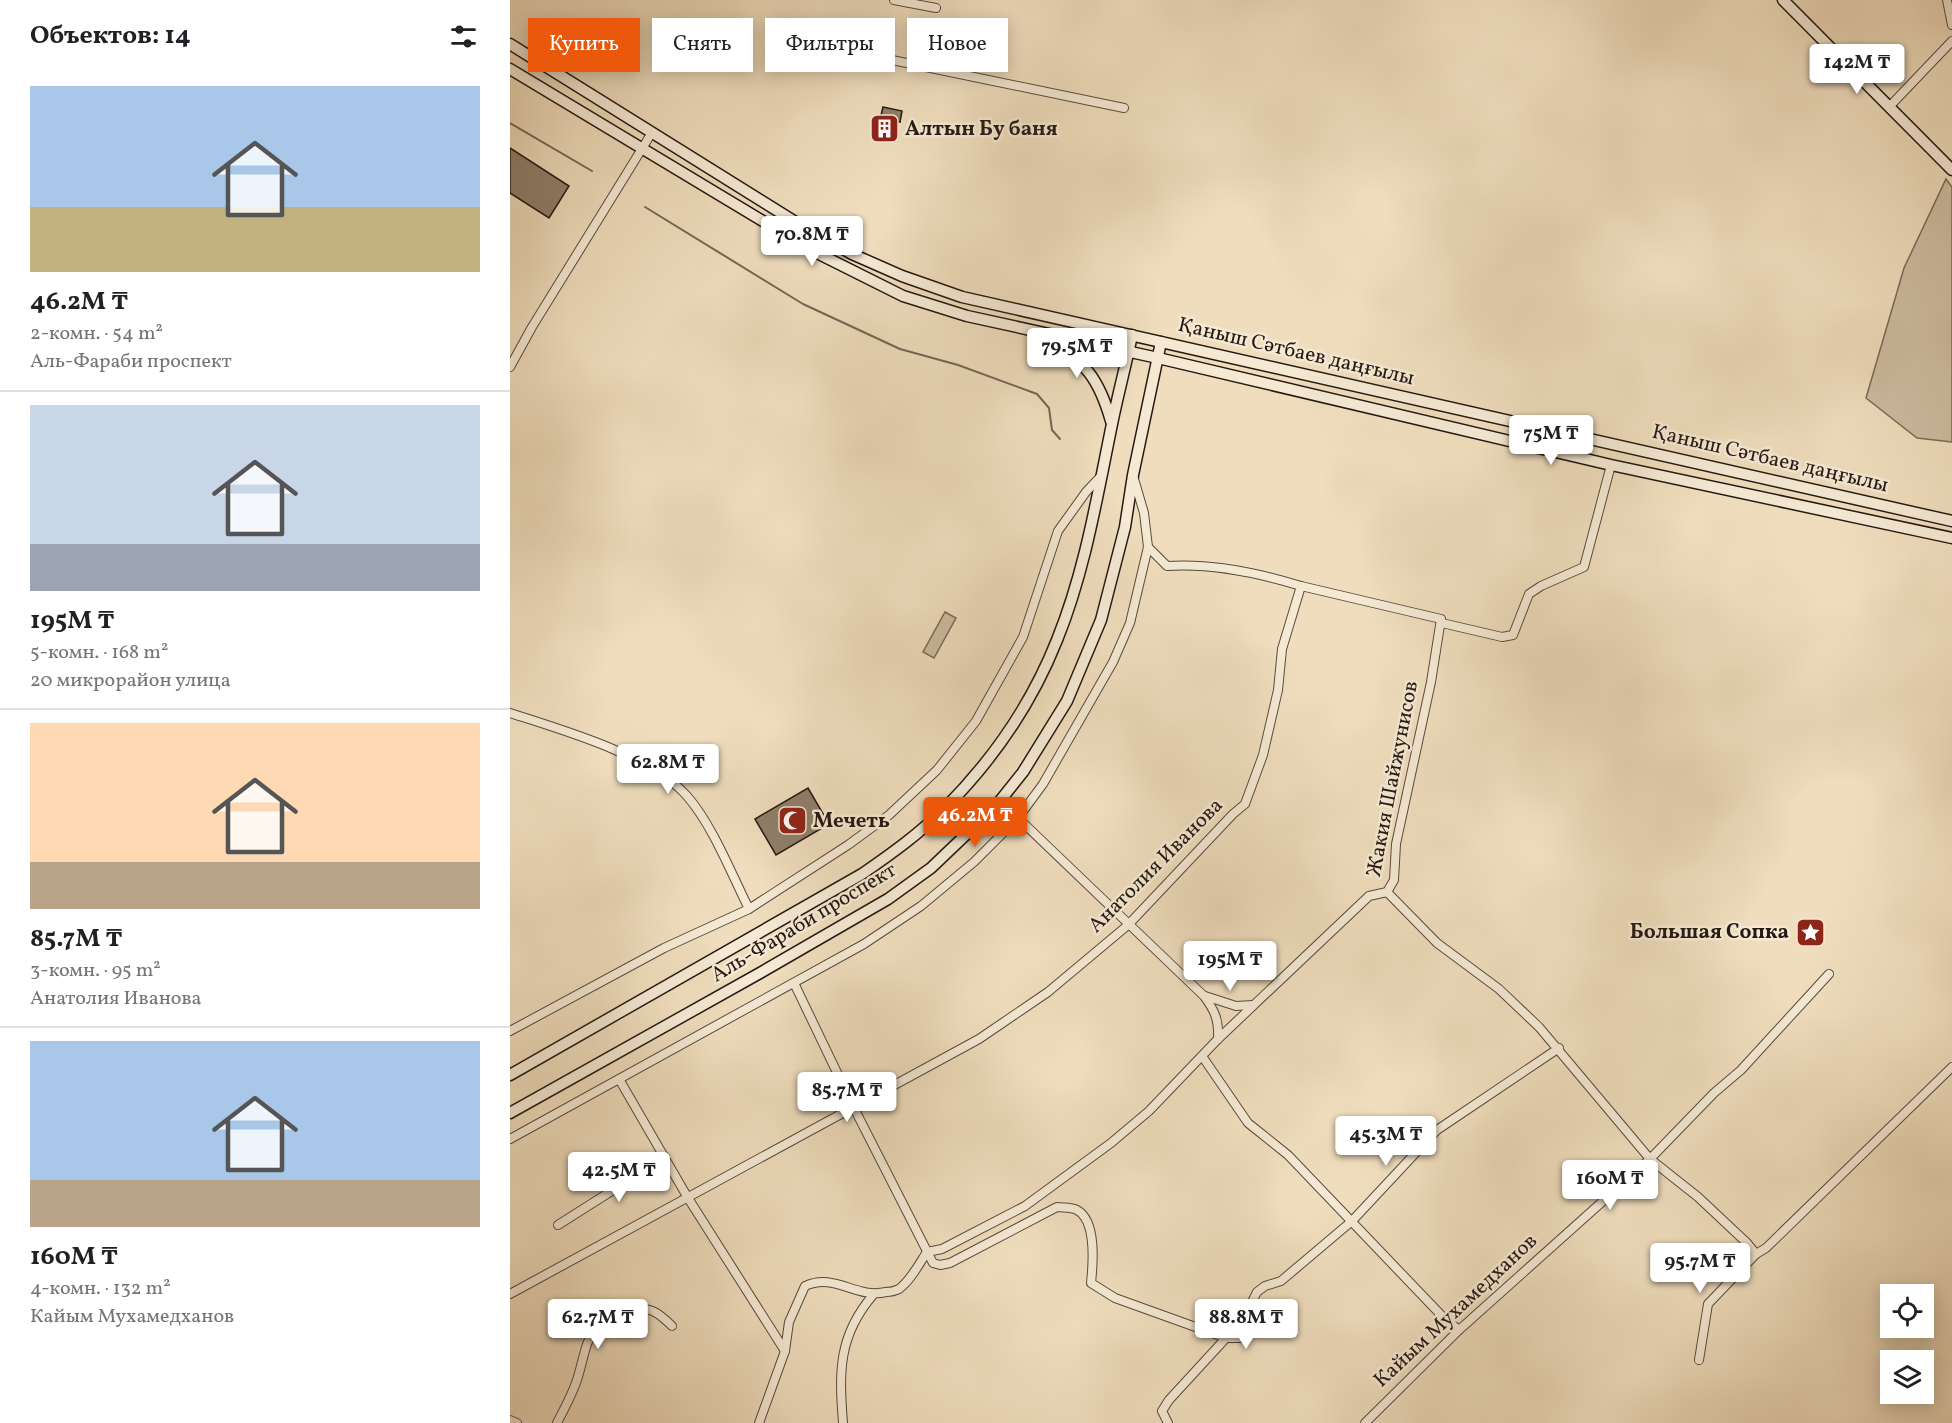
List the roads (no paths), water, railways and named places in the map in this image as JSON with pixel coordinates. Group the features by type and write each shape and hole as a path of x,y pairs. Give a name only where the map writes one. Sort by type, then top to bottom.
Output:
{"main road":[{"path":"1783,0 1952,170"},
{"name":"Қаныш Сәтбаев даңғылы","path":"510,44 651,134 852,254 902,276 962,297 1952,521"},
{"name":"Қаныш Сәтбаев даңғылы","path":"510,69 858,276 903,296 967,316 1043,334 1158,358 1611,465 1952,538"},
{"path":"1043,334 1074,357 1093,375 1103,393 1112,423"},
{"name":"Аль-Фараби проспект","path":"510,1075 862,874 903,845 943,810 976,775 1005,736 1036,685 1057,640 1074,594 1103,474 1132,335"},
{"name":"Аль-Фараби проспект","path":"510,1113 888,899 963,840 995,807 1045,739 1067,701 1087,657 1114,575 1161,342"}],"street":[{"path":"894,0 936,8"},
{"path":"1947,0 1952,25"},
{"path":"1889,107 1952,41"},
{"path":"895,61 1124,108"},
{"path":"510,367 532,327 651,134"},
{"path":"1148,547 1167,566 1185,565 1250,573 1502,637 1514,635 1528,594 1584,567 1611,465"},
{"path":"510,1031 664,948 749,909 848,845 889,815 937,770 976,721 1023,637 1058,531 1086,492 1103,474"},
{"path":"510,1139 864,944 921,906 974,862 1018,818 1043,784 1113,662 1130,624 1148,547 1144,513 1133,475"},
{"name":"Анатолия Иванова","path":"510,1294 979,1039 1048,992 1128,925 1245,804 1263,755 1278,690 1282,649 1301,586"},
{"name":"Жакия Шайжунисов","path":"927,1252 942,1249 1025,1206 1111,1143 1149,1111 1218,1039 1369,896 1387,892 1394,880 1396,844 1442,621"},
{"path":"510,713 556,728 650,766 672,780 702,817 749,909"},
{"path":"1018,818 1204,996 1215,1010 1219,1022 1218,1039"},
{"path":"1387,892 1437,943 1499,989 1559,1048 1601,1103 1650,1159 1698,1197 1756,1254"},
{"name":"Кайым Мухамедханов","path":"1365,1423 1459,1330 1650,1159 1714,1093 1755,1055 1829,974"},
{"path":"794,982 854,1108 933,1263 940,1265 950,1263 1057,1207 1071,1208 1078,1210 1083,1216 1090,1232 1094,1254 1090,1283 1115,1298 1226,1338 1240,1338 1245,1333 1252,1302 1257,1292 1265,1286 1281,1281 1352,1221 1437,1130 1559,1048"},
{"path":"1204,996 1236,1006 1253,1005"},
{"path":"1202,1056 1248,1124 1288,1155 1442,1316 1459,1330"},
{"path":"1699,1360 1708,1304 1756,1254 1766,1248 1952,1067"},
{"path":"619,1079 688,1198 785,1351"},
{"path":"558,1225 665,1157"},
{"path":"759,1423 785,1351 789,1322 806,1286 817,1281 839,1284 873,1295 898,1290 927,1252"},
{"path":"843,1423 840,1386 847,1336 862,1308 873,1295"},
{"path":"557,1423 576,1382 586,1343 598,1324 618,1313 640,1307 658,1312 672,1326"},
{"path":"1168,1423 1162,1412 1169,1400 1226,1338"},
{"path":"510,1420 517,1423"}],"waterway":[{"path":"510,123 592,171"},
{"path":"645,207 803,304 900,349 958,365 1037,394 1049,408 1052,430 1060,439"}],"place":[{"name":"Алтын Бу баня","path":"884,129"},
{"name":"Мечеть","path":"792,821"},
{"name":"Большая Сопка","path":"1810,932"}]}
